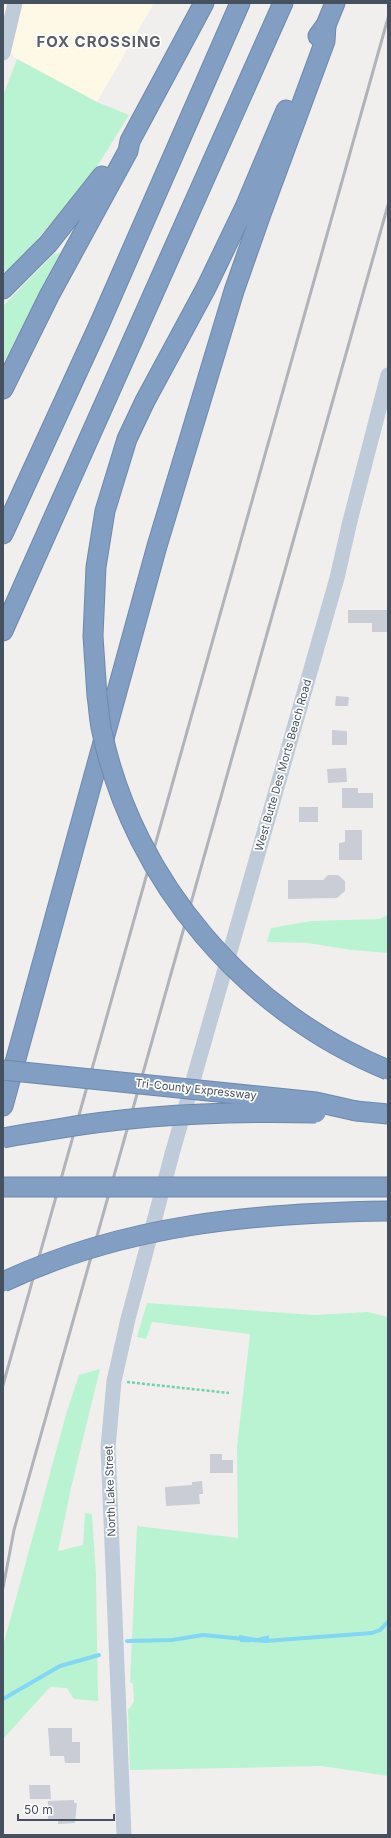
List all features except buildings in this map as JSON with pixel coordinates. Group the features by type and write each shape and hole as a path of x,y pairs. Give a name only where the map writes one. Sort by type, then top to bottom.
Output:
{"highway":[{"path":"3,389 49,296 128,151 130,141 204,3"},
{"path":"3,534 99,325 240,3"},
{"path":"3,631 282,3"},
{"path":"335,3 326,25 316,39 245,208 206,288 145,401 127,439 105,511 96,567 93,636 101,730 109,760 127,813 156,870 205,938 232,967 258,991 304,1026 337,1046 388,1070"},
{"path":"3,1106 157,546 234,291 260,214 324,41 326,25"},
{"path":"3,289 27,266 57,233 99,182 121,148 130,141"},
{"name":"Tri-County Expressway","path":"3,1070 316,1102 356,1111 388,1114"},
{"path":"3,1138 89,1123 161,1116 207,1113 322,1114 356,1111"},
{"path":"3,1187 388,1187"},
{"path":"3,1282 73,1254 162,1230 268,1215 388,1211"}],"street":[{"path":"3,53 15,3"},
{"name":"West Butte Des Morts Beach Road","path":"172,1154 337,578 350,521 388,374"},
{"name":"North Lake Street","path":"124,1835 108,1448 114,1381 128,1319 172,1154"}],"path":[{"path":"114,1381 229,1393"}],"shaded area":[{"path":"3,3 154,3 97,102 17,59 3,48"}],"green space":[{"path":"17,59 97,102 129,115 88,181 20,259 3,274 3,96"},
{"path":"60,253 3,364 3,306 54,254"},
{"path":"388,915 388,953 352,950 308,943 267,942 271,928 311,921 379,919"},
{"path":"147,1303 314,1315 368,1312 388,1317 388,1618 378,1633 388,1626 388,1776 322,1766 130,1770 128,1710 134,1702 133,1684 130,1682 137,1526 238,1538 237,1446 250,1334 152,1322 146,1339 137,1337","holes":["269,1635 269,1643 251,1643 239,1636 257,1638"]},
{"path":"100,1369 71,1488 58,1551 83,1545 85,1513 92,1514 96,1575 98,1701 74,1699 67,1688 50,1687 3,1739 3,1646 67,1411 79,1375"}],"water":[{"path":"239,1635 257,1638 269,1635 269,1643 240,1642"}],"waterway":[{"path":"265,1641 372,1633 380,1630 388,1622"},
{"path":"127,1641 172,1640 203,1635 244,1639"},
{"path":"3,1699 60,1666 99,1655"}],"railway":[{"path":"3,1385 388,18"},
{"path":"3,1588 14,1530 388,205"}],"district":[{"name":"FOX CROSSING","path":"99,41"}]}
